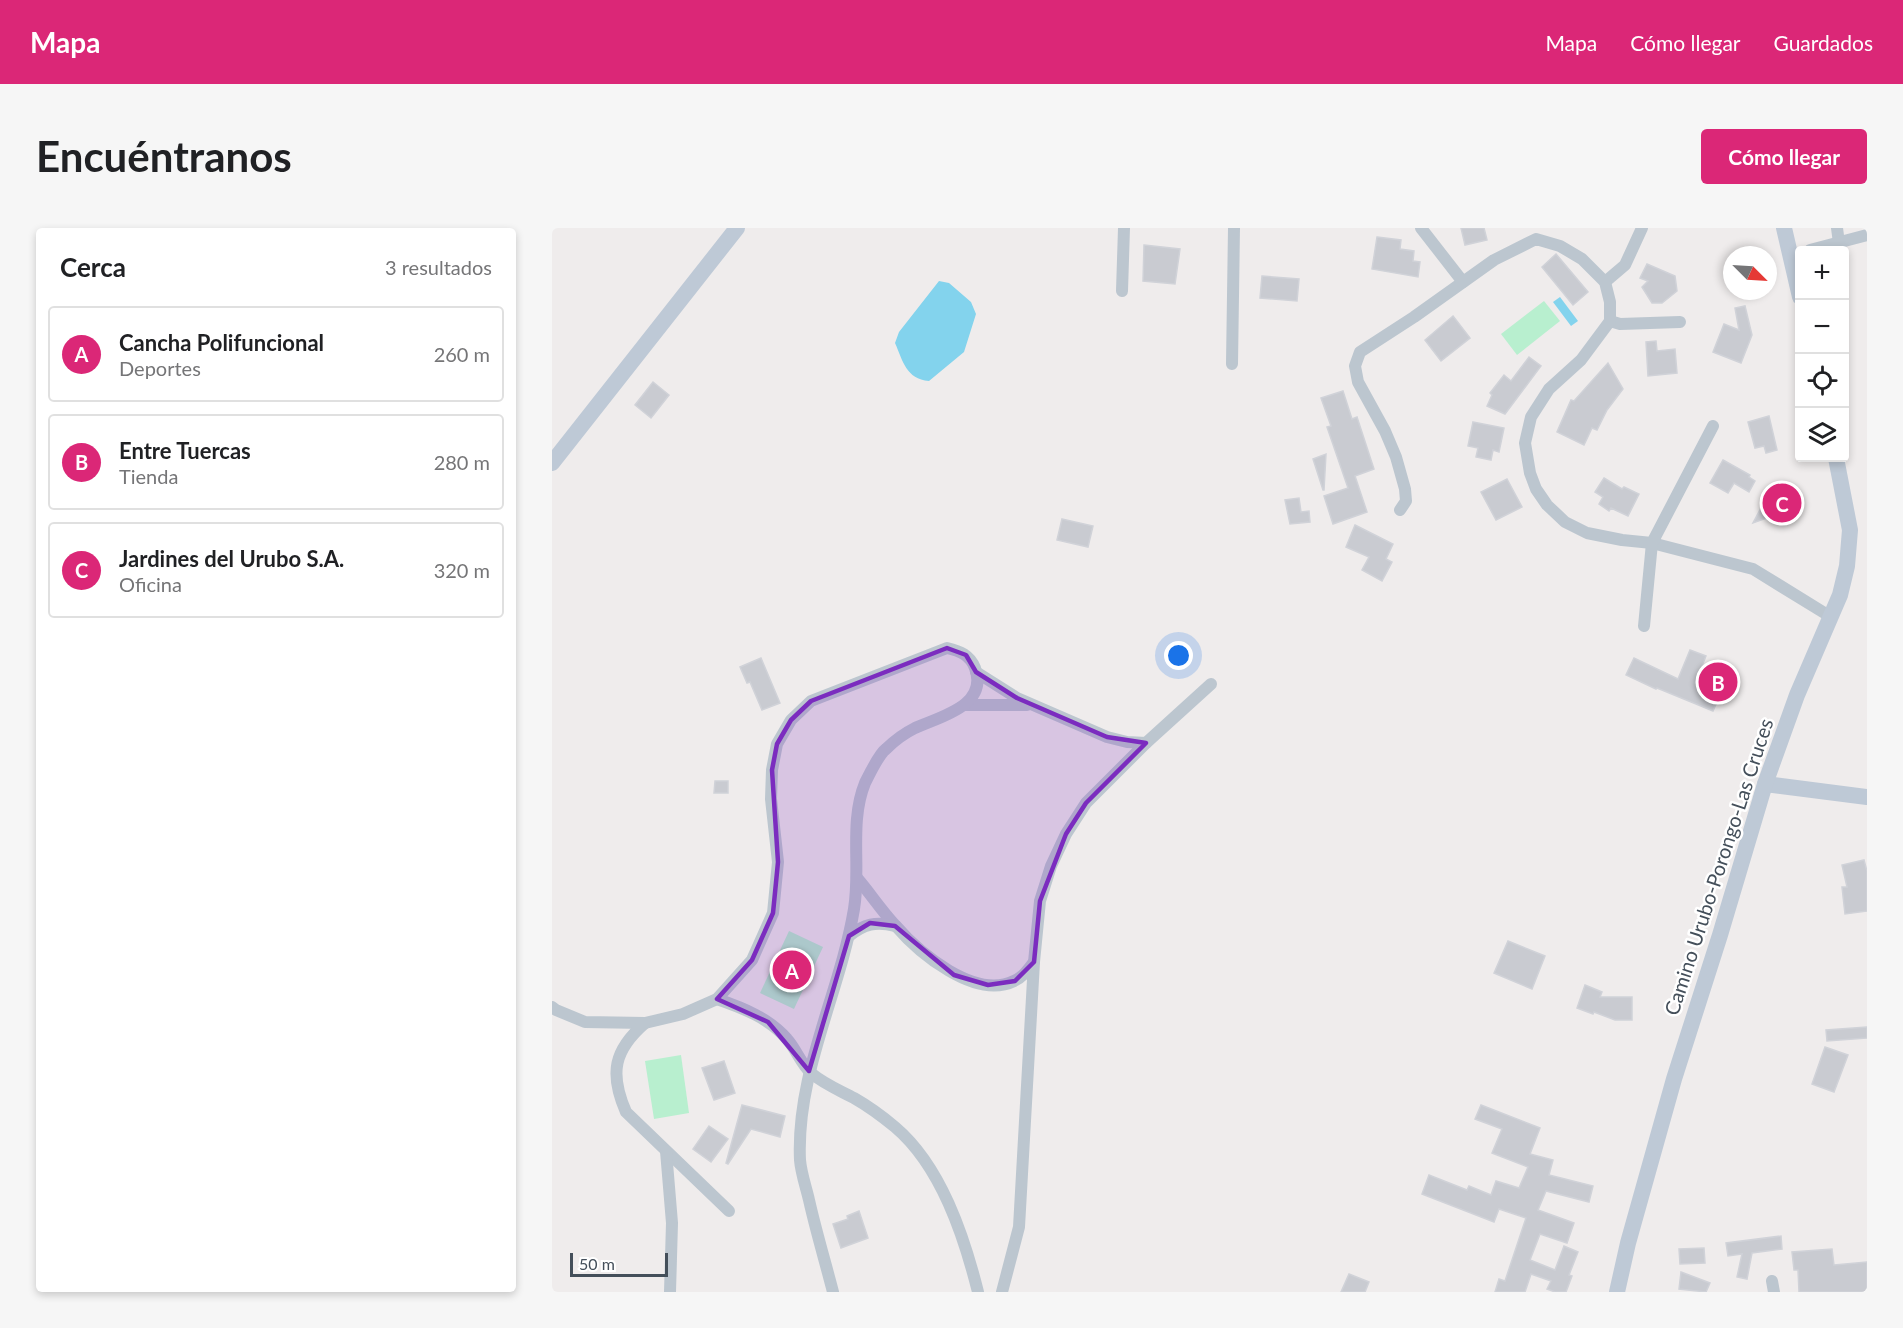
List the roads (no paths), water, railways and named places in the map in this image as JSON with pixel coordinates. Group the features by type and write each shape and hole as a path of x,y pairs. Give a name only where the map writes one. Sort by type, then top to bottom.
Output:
{"main road":[{"path":"552,463 737,228"},
{"path":"1784,228 1795,255"},
{"name":"Camino Urubo-Porongo-Las Cruces","path":"1617,1292 1628,1243 1674,1079 1765,784 1797,695 1840,595 1845,575 1850,530 1837,462"},
{"path":"1765,784 1867,796"}],"street":[{"path":"1122,291 1124,228"},
{"path":"1232,364 1234,228"},
{"path":"1421,228 1463,282"},
{"path":"1605,282 1625,265 1642,228"},
{"path":"1836,228 1839,243"},
{"path":"1400,510 1406,501 1406,489 1385,431 1358,382 1354,366 1360,352 1414,318 1494,260 1538,233 1582,259 1605,282 1610,303 1610,321 1581,360 1549,389 1531,417 1525,442 1530,473 1536,489 1547,505 1564,522 1587,532 1622,540 1652,543 1753,569 1831,617"},
{"path":"1827,246 1867,235"},
{"path":"1610,321 1620,324 1680,322"},
{"path":"1644,626 1652,543 1713,426"},
{"path":"552,1007 585,1022 645,1023 683,1014 717,999 752,960 773,913 778,862 771,799 772,770 777,744 791,720 811,701 947,648 966,655 976,672 977,682 974,692 965,705 953,713 914,729 884,750 864,784 856,823 857,878 849,936 809,1071 800,1127 800,1163 833,1292"},
{"path":"976,672 1031,705 1107,737 1127,742 1146,743"},
{"path":"1002,1292 1019,1227 1034,962 1040,901 1051,866 1066,834 1086,803 1146,743 1211,684"},
{"path":"965,705 1031,705"},
{"path":"857,878 895,926 922,951 954,975 988,985 1001,985 1015,981 1026,973 1034,962"},
{"path":"849,936 858,928 870,923 882,922 895,926"},
{"path":"717,999 742,1008 768,1022 787,1039 809,1071 828,1086 855,1099 896,1128 925,1160 948,1202 978,1292"},
{"path":"645,1023 630,1036 620,1053 616,1073 618,1093 626,1112 729,1211"},
{"path":"666,1151 672,1223 670,1292"}],"water":[{"path":"939,281 949,283 971,302 976,314 964,352 929,381 921,380 906,368 895,343 899,332"},
{"path":"1560,297 1578,321 1571,326 1553,302"}],"place":[{"name":"Jardines del Urubo S.A.","path":"1782,503"},
{"name":"Entre Tuercas","path":"1718,682"},
{"name":"Cancha Polifuncional","path":"792,970"}]}
